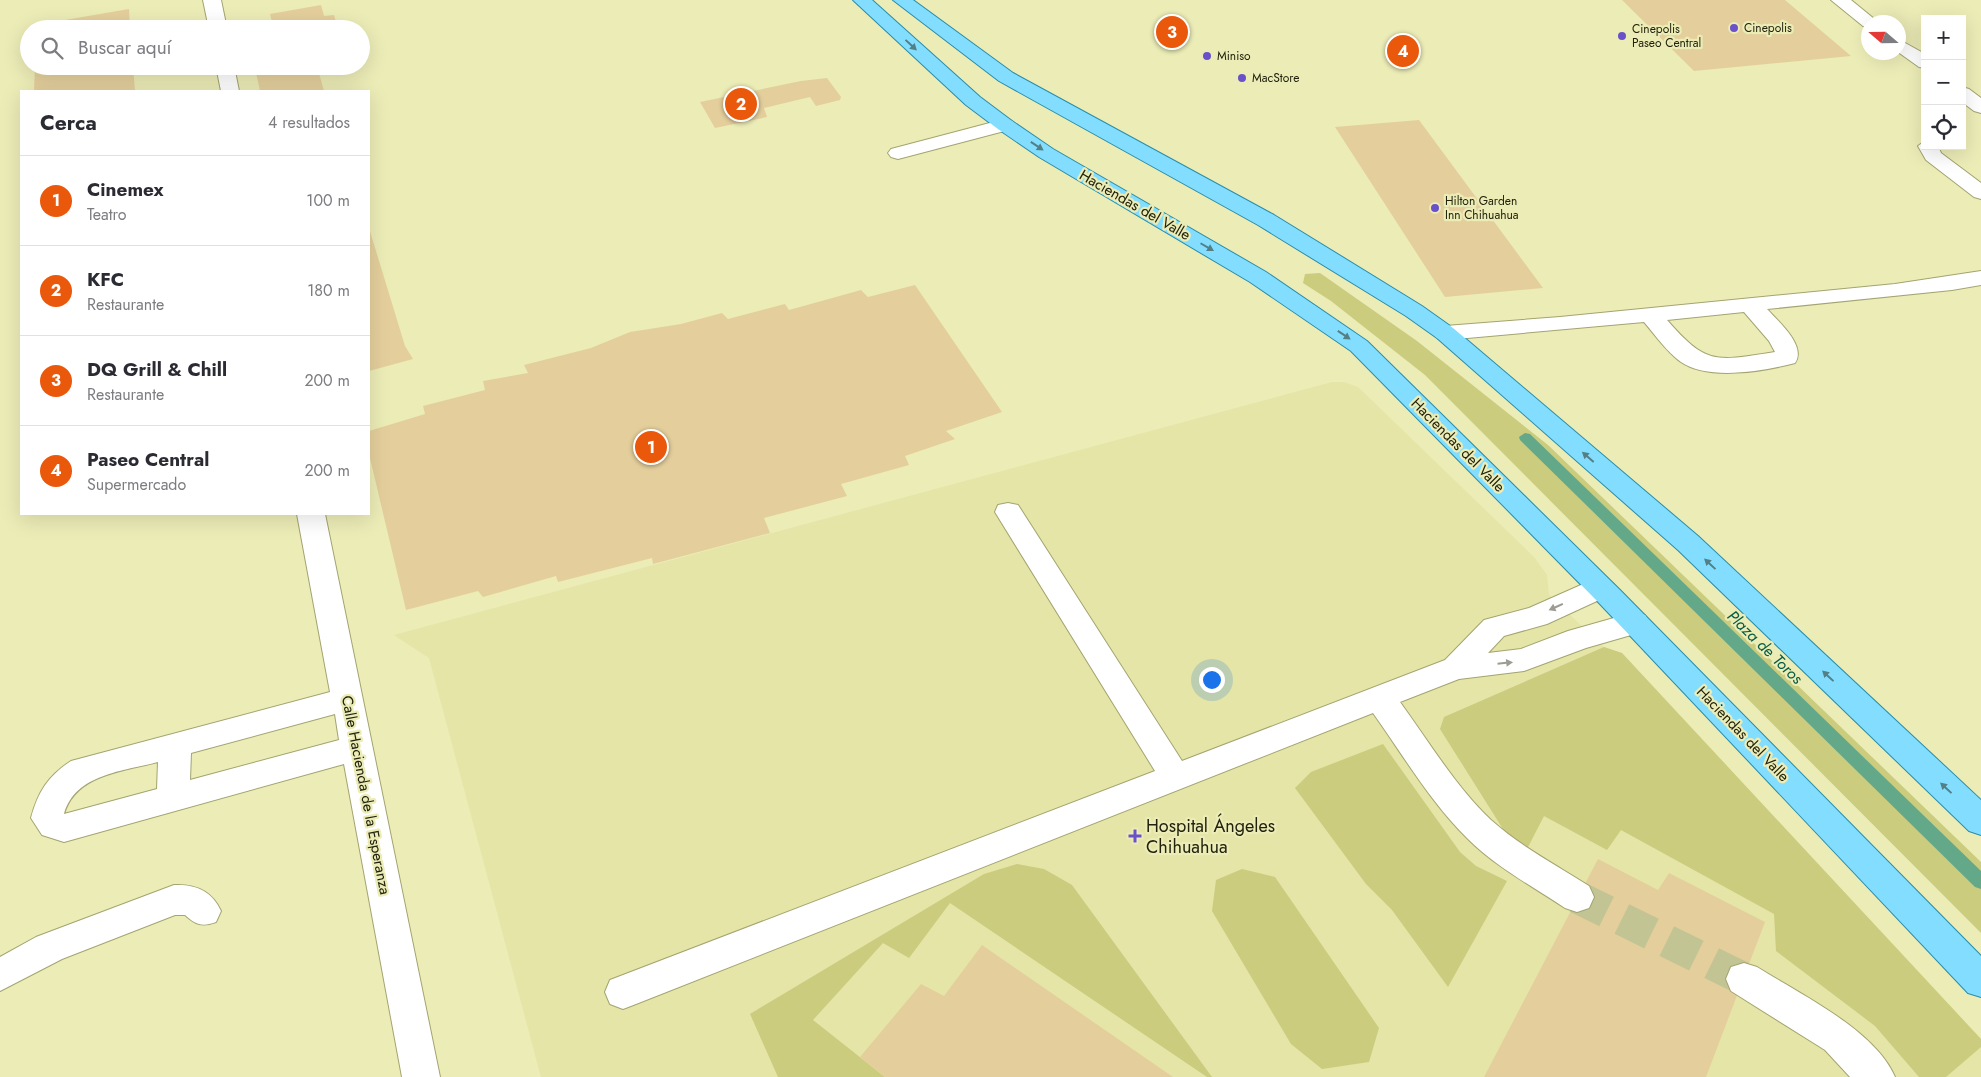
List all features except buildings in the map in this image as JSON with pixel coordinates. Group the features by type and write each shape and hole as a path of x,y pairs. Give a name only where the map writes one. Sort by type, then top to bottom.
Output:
{"main road":[{"name":"Haciendas del Valle","path":"862,0 973,102 1005,125 1046,152 1258,277 1360,346 1636,623 1981,981"},
{"path":"883,19 923,12 1006,77 1266,220 1406,306 1445,333 1688,543 1981,821"}],"street":[{"path":"212,0 216,20"},
{"path":"1840,0 1861,16"},
{"path":"1906,50 1921,60"},
{"path":"227,75 230,90"},
{"path":"898,153 1005,125"},
{"path":"1930,150 1933,156 1981,193"},
{"path":"1445,333 1500,330 1915,288 1981,278"},
{"path":"1650,315 1690,358 1702,363 1717,365 1787,358 1788,354 1784,345 1750,304"},
{"path":"1008,512 1175,777"},
{"name":"Calle Hacienda de la Esperanza","path":"311,515 421,1077"},
{"path":"1456,668 1494,628 1537,616 1600,588"},
{"path":"623,992 1456,668 1524,660 1578,639 1636,623"},
{"path":"1380,697 1460,809 1480,830 1503,849 1577,897"},
{"path":"347,699 82,770 62,784 53,794 47,818 54,825 64,828 357,748"},
{"path":"173,798 175,745"},
{"path":"0,975 49,948 174,900 187,899 198,903 204,911"},
{"path":"1744,979 1838,1038 1876,1077"}],"shaded area":[{"path":"1320,273 1417,341 1548,445 1981,862 1981,933 1425,375 1331,301 1303,283 1305,274"},
{"name":"Hospital Ángeles Chihuahua","path":"1332,382 1344,382 1358,387 1534,557 1547,575 1549,595 1604,647 1622,653 1981,1039 1981,1077 541,1077 429,658 394,635"},
{"path":"1604,647 1622,653 1981,1039 1981,1047 1946,1077 1919,1077 1875,1026 1776,951 1774,914 1621,830 1607,850 1544,816 1527,849 1508,837 1440,729 1444,717"},
{"path":"1383,744 1460,852 1476,866 1507,881 1448,987 1392,910 1366,884 1295,788 1311,772"},
{"path":"1017,864 1044,869 1072,885 1212,1077 1207,1077 950,903 909,958 883,943 813,1020 885,1077 778,1077 750,1014 984,874"},
{"path":"1242,869 1275,877 1379,1028 1369,1062 1322,1069 1291,1044 1212,911 1216,880"}],"waterway":[{"name":"Plaza de Toros","path":"1525,437 1981,882"}],"tunnel":[{"path":"1577,897 1744,979"}],"place":[{"name":"Cinepolis","path":"1734,28"},
{"name":"DQ Grill & Chill","path":"1172,32"},
{"name":"Cinepolis Paseo Central","path":"1622,36"},
{"name":"Paseo Central","path":"1403,51"},
{"name":"Miniso","path":"1207,56"},
{"name":"MacStore","path":"1242,78"},
{"name":"KFC","path":"741,104"},
{"name":"Hilton Garden Inn Chihuahua","path":"1435,208"},
{"name":"Cinemex","path":"651,447"},
{"name":"Hospital Ángeles Chihuahua","path":"1135,836"}]}
